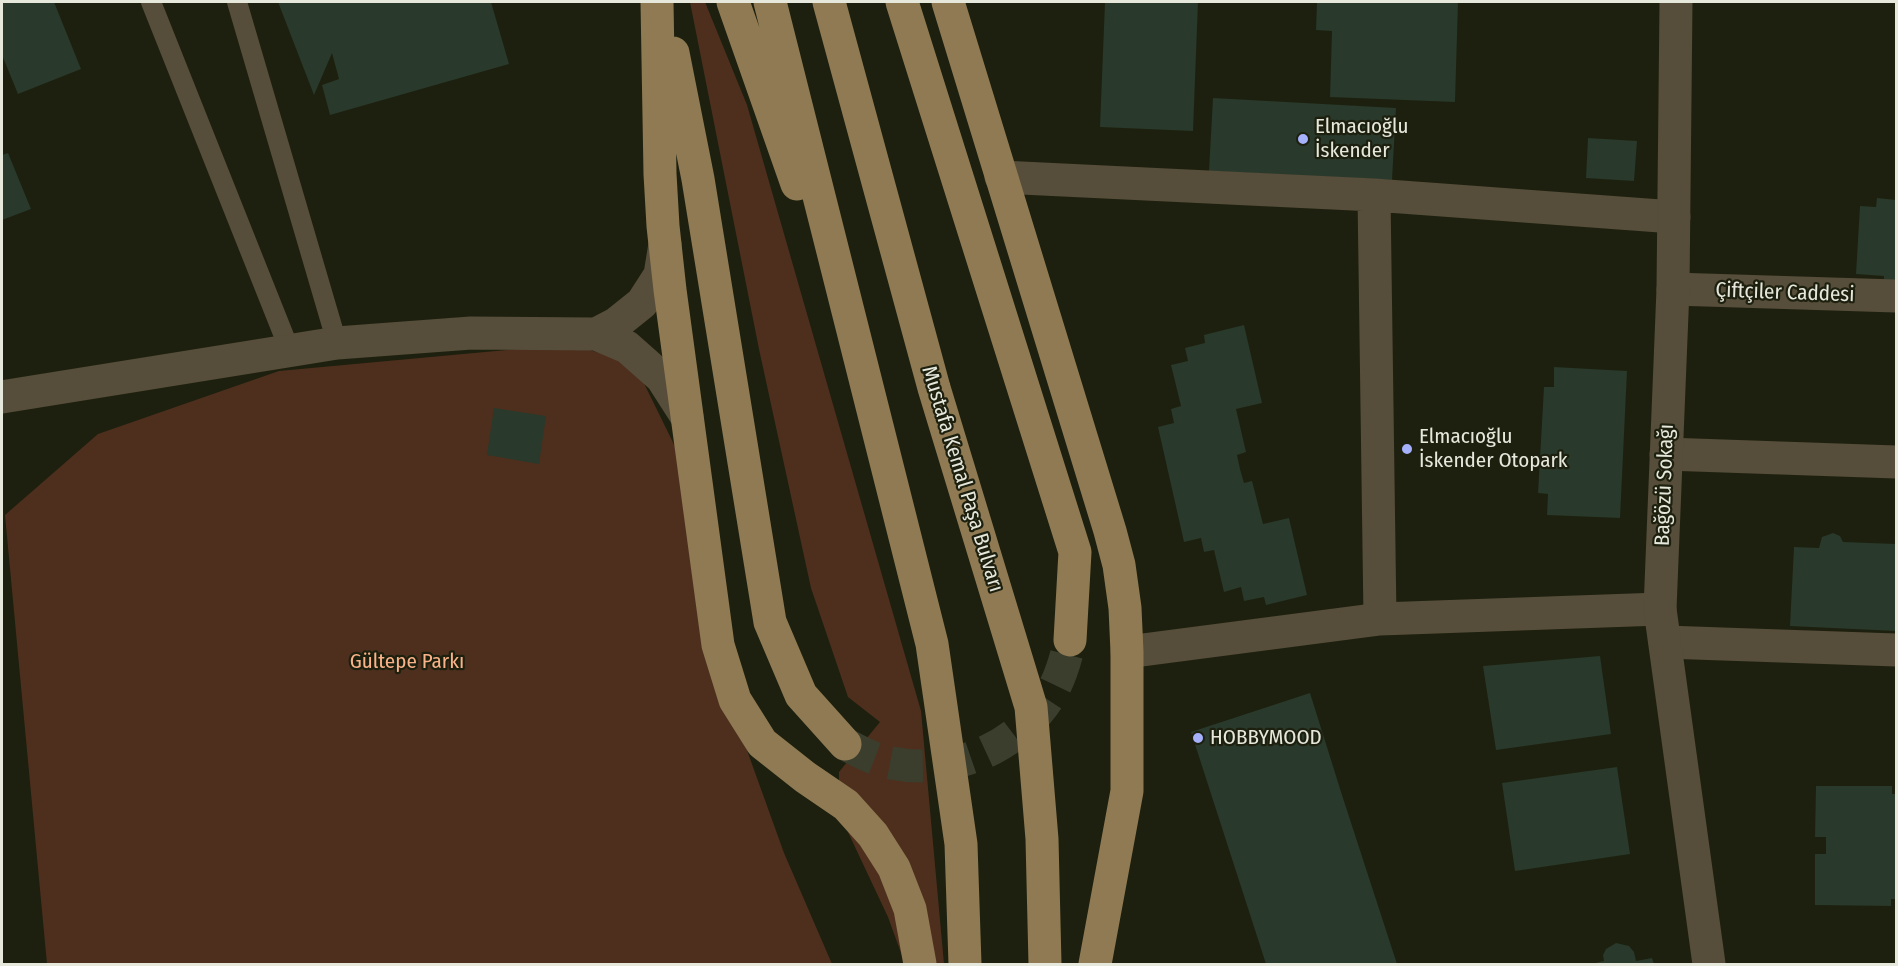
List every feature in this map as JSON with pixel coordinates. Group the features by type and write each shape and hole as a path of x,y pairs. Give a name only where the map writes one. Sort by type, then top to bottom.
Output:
{"main road":[{"path":"657,2 660,174 665,241 718,645 735,700 762,743 805,777 846,805 873,835 894,868 910,909 920,964"},
{"path":"663,2 698,179 770,622 801,695 845,744"},
{"path":"733,2 869,392"},
{"path":"770,2 932,644 961,844 966,964"},
{"name":"Mustafa Kemal Paşa Bulvarı","path":"829,2 934,388 1031,707 1042,838 1045,964"},
{"path":"851,2 934,388"},
{"path":"902,2 1075,552 1070,640"},
{"path":"948,2 1119,565 1125,608 1127,652 1127,791 1095,964"}],"street":[{"name":"Bağözü Sokağı","path":"1676,2 1673,289 1660,609 1709,964"},
{"path":"1001,177 1374,195 1674,217"},
{"path":"1374,195 1380,619"},
{"path":"596,334 617,323 642,303 660,275 665,241"},
{"name":"Çiftçiler Caddesi","path":"1673,289 1896,296"},
{"path":"2,397 337,343 471,333 596,334 627,347 662,378 687,417"},
{"path":"1666,454 1896,462"},
{"path":"1127,652 1380,619 1660,609"},
{"path":"1665,642 1896,650"}],"lane":[{"path":"151,2 290,351"},
{"path":"237,2 337,343"}],"green space":[{"path":"690,2 705,2 747,105 921,711 944,964 905,964 888,917 839,813 839,772 880,722 848,697 811,588 759,349"},
{"name":"Gültepe Parkı","path":"572,344 635,365 687,471 713,656 784,853 832,964 47,964 5,515 98,434 279,371"}],"building":[{"path":"2,2 54,2 81,69 18,94 2,55"},
{"path":"278,2 491,2 509,64 330,115 322,85 339,79 332,53 314,95"},
{"path":"1105,2 1198,2 1193,131 1100,127"},
{"path":"1317,2 1458,2 1455,102 1330,97 1332,31 1316,30"},
{"name":"Elmacıoğlu İskender","path":"1213,98 1396,108 1392,180 1209,171"},
{"path":"1588,138 1637,141 1634,181 1586,178"},
{"path":"8,153 31,209 2,220 2,155"},
{"path":"1877,198 1896,200 1896,288 1883,287 1884,276 1856,274 1860,206 1876,207"},
{"path":"1244,325 1262,403 1236,409 1246,452 1237,455 1240,469 1244,483 1252,481 1263,524 1289,518 1307,595 1266,605 1264,597 1244,601 1241,587 1224,592 1214,550 1204,552 1201,538 1184,542 1158,427 1174,423 1171,409 1181,406 1171,365 1188,361 1185,348 1205,343 1204,335"},
{"path":"1554,367 1627,371 1620,518 1547,515 1548,494 1538,493 1544,387 1554,387"},
{"path":"494,408 546,416 539,464 487,455"},
{"path":"1833,533 1840,536 1843,542 1896,544 1896,631 1790,626 1794,547 1819,548 1822,537"},
{"path":"1600,656 1611,734 1496,750 1483,666"},
{"path":"1310,693 1397,964 1266,964 1191,732"},
{"path":"1617,767 1630,854 1515,871 1502,783"},
{"path":"1816,786 1892,786 1892,794 1896,794 1896,899 1891,899 1891,906 1815,905 1815,854 1826,854 1826,837 1815,837"},
{"path":"1616,943 1629,946 1634,952 1636,961 1652,958 1654,964 1591,964 1604,961 1603,955 1606,949"}],"tunnel":[{"path":"845,744 879,760 915,766 961,761 983,753 1004,742 1038,711 1058,680 1070,640"}],"place":[{"name":"Elmacıoğlu İskender","path":"1303,139"},
{"name":"Elmacıoğlu İskender Otopark","path":"1407,449"},
{"name":"HOBBYMOOD","path":"1198,738"}]}
